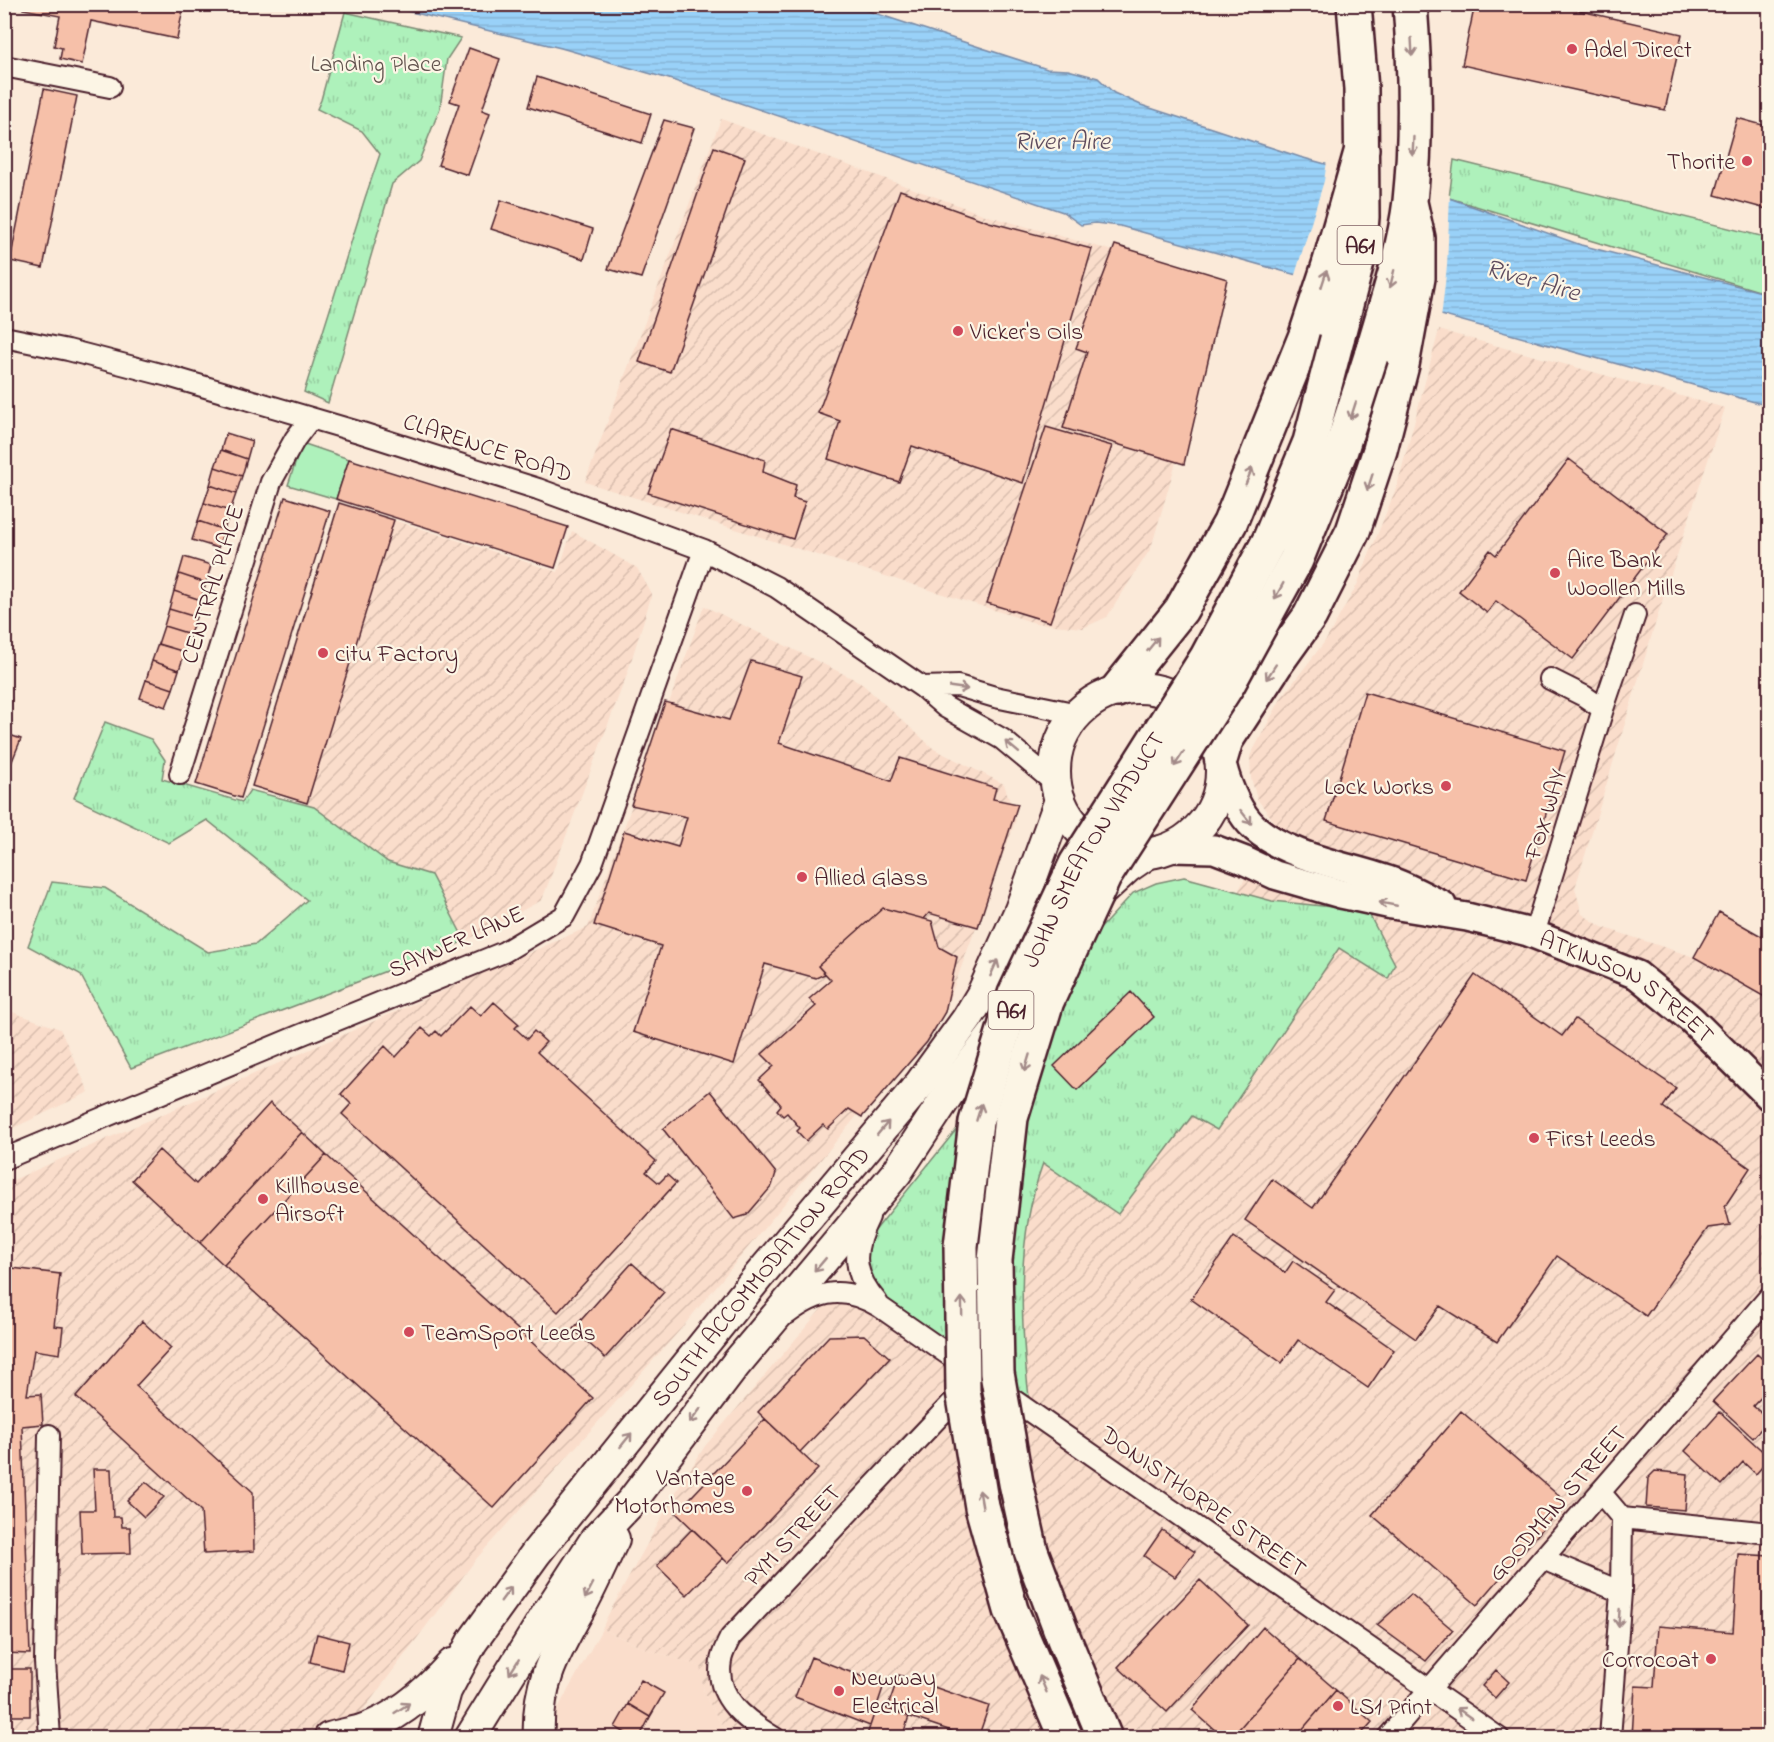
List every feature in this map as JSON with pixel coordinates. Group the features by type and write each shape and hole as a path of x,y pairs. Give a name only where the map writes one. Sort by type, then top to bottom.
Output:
{"highway":[{"name":"A61","path":"1321,337 1359,255 1362,217 1361,89 1354,4"},
{"name":"A61","path":"1410,4 1414,89 1410,202"},
{"name":"JOHN SMEATON VIADUCT","path":"1105,1737 1064,1639 1031,1551 1016,1483 997,1373 995,1260 1011,1118 1047,1001 1104,877 1228,684 1296,560 1341,450 1371,356 1393,280 1410,202"},
{"path":"1221,760 1226,740 1310,616 1353,531 1380,450 1402,365 1418,278 1418,238 1410,202"},
{"name":"JOHN SMEATON VIADUCT","path":"1066,1737 1011,1610 982,1507 963,1391 961,1246 976,1122 1015,994 1076,864 1207,657 1269,541 1310,442 1321,337"},
{"path":"1117,690 1181,610 1230,523 1321,337"}],"main road":[{"name":"SOUTH ACCOMMODATION ROAD","path":"433,1737 446,1691 472,1642 536,1553 757,1278 912,1093 950,1044 982,994 1020,910 1058,792 1056,756 1065,731 1078,714 1094,700 1117,690 1142,687 1166,692 1189,704 1206,722 1218,745 1221,760 1221,784 1211,813 1191,835 1128,867 1110,882 1080,918 951,1090 897,1172 701,1408 633,1501 595,1540 470,1737"},
{"path":"1058,792 1068,816 1080,831 1097,844 1124,853 1158,851"},
{"path":"538,1737 539,1703 545,1677 633,1501"},
{"path":"329,1737 371,1726 416,1698 435,1683 472,1642"}],"street":[{"path":"4,66 110,87"},
{"name":"CLARENCE ROAD","path":"4,337 68,350 168,376 311,418 538,489 704,550 776,587 922,687 945,707 1002,739 1058,792"},
{"name":"CENTRAL PLACE","path":"180,774 271,482 295,439 311,418"},
{"name":"SAYNER LANE","path":"4,1159 504,952 564,916 592,864 704,550"},
{"name":"FOX WAY","path":"1534,934 1603,709 1635,615"},
{"path":"1550,679 1584,696 1603,709"},
{"path":"922,687 958,686 995,697 1078,714"},
{"name":"ATKINSON STREET","path":"1221,760 1227,786 1240,810 1255,828 1295,851 1397,883 1467,918"},
{"name":"ATKINSON STREET","path":"1158,851 1214,849 1275,875 1341,894 1467,918 1534,934 1637,975 1691,1019 1740,1066 1768,1098"},
{"name":"DONISTHORPE STREET","path":"880,1307 861,1281 856,1255 861,1234 868,1219 897,1172"},
{"name":"DONISTHORPE STREET","path":"753,1344 792,1311 820,1295 854,1294 880,1307 1499,1737"},
{"name":"GOODMAN STREET","path":"1387,1737 1768,1299"},
{"name":"PYM STREET","path":"775,1737 754,1725 735,1709 721,1687 721,1661 730,1638 979,1375"},
{"path":"49,1435 45,1662 50,1737"},
{"path":"1600,1492 1622,1518 1622,1592 1610,1737"},
{"path":"1622,1518 1770,1533"},
{"path":"1543,1559 1622,1592"}],"shaded area":[{"path":"721,119 988,216 1228,283 1151,548 1107,617 1083,628 1035,623 585,482"},
{"path":"1439,330 1725,408 1660,608 1575,888 1582,914 1602,927 1694,957 1769,1000 1769,1737 742,1737 722,1726 704,1693 700,1666 645,1649 602,1629 607,1617 674,1495 705,1446 895,1222 995,1093 1133,893 1156,883 1184,877 1238,892 1274,821 1257,799 1251,778 1250,756 1282,697 1326,640 1357,585 1397,486"},
{"path":"339,503 558,572 572,531 637,568 652,594 627,674 542,900 465,941 431,875 388,862 307,803 252,786"},
{"path":"704,606 860,682 934,749 1004,784 1016,820 946,1008 680,1330 477,1558 347,1732 301,1738 5,1737 4,1184 588,927"},
{"path":"4,1009 60,1029 89,1092 5,1132"},
{"path":"602,1629 645,1649 701,1666 704,1693 722,1726 742,1737 556,1738 557,1710"}],"green space":[{"path":"345,12 461,38 447,59 440,108 419,161 392,184 328,403 304,392 380,154 362,131 317,109"},
{"path":"1454,160 1769,238 1769,294 1449,198"},
{"path":"302,443 349,459 336,499 288,485"},
{"path":"105,722 151,739 165,760 162,779 242,802 250,790 314,807 388,862 431,875 465,941 131,1068 80,974 28,946 52,882 105,888 208,952 256,944 307,900 207,820 169,843 74,798"},
{"path":"1184,877 1272,901 1353,909 1369,914 1395,964 1388,979 1339,948 1217,1130 1192,1116 1118,1214 1043,1163 1034,1191 1024,1249 1022,1308 1029,1397 866,1293 865,1243 1051,1012 1098,931 1133,893 1156,883"}],"water":[{"name":"River Aire","path":"382,5 850,5 1047,69 1068,70 1098,78 1114,93 1141,105 1300,157 1449,198 1581,245 1769,294 1769,406 1120,226 1095,223 1081,225 1063,212 669,79 561,48"}],"pier":[{"path":"1327,161 1450,195 1447,266 1441,319 1294,278 1324,181"}],"building":[{"path":"24,4 184,4 177,39 91,21 82,64 60,59 62,48 54,46 60,16 23,9"},
{"name":"Adel Direct","path":"1475,4 1550,4 1682,34 1665,110 1462,65"},
{"name":"Landing Place","path":"469,48 500,59 482,110 490,113 468,175 438,165 459,104 450,101"},
{"path":"537,77 651,114 642,143 528,107"},
{"path":"44,89 77,96 43,268 10,261"},
{"name":"Thorite","path":"1737,118 1770,127 1770,210 1715,195"},
{"path":"664,120 694,128 641,278 608,269"},
{"path":"714,147 745,158 670,372 639,362"},
{"name":"Vicker's Oils","path":"900,190 989,222 1092,249 1023,483 912,446 899,482 828,459 840,421 818,413"},
{"path":"501,200 593,229 584,259 491,229"},
{"path":"1115,245 1227,279 1184,464 1063,428 1087,352 1076,348"},
{"path":"1046,427 1112,446 1050,622 987,603"},
{"path":"671,429 765,460 763,472 796,485 793,498 805,502 793,539 648,493"},
{"path":"226,433 252,441 247,459 221,450"},
{"path":"221,450 247,459 242,476 215,467"},
{"path":"349,459 568,527 555,568 336,499"},
{"name":"Aire Bank Woollen Mills","path":"1569,459 1668,534 1573,659 1496,601 1487,613 1459,591 1490,550 1496,555"},
{"path":"215,467 242,476 236,494 210,485"},
{"path":"210,485 236,494 230,511 204,503"},
{"path":"285,497 330,511 241,798 196,784"},
{"path":"204,503 230,511 224,530 198,521"},
{"name":"citu Factory","path":"339,503 394,520 307,803 252,786"},
{"path":"198,521 224,530 218,548 192,540"},
{"path":"184,557 211,565 206,583 179,574"},
{"path":"179,574 206,583 201,600 174,591"},
{"path":"174,591 201,600 196,617 169,609"},
{"path":"169,609 196,617 190,634 164,626"},
{"path":"164,626 190,634 185,652 158,644"},
{"path":"158,644 185,652 179,670 152,661"},
{"path":"152,661 179,670 173,689 146,680"},
{"name":"Allied Glass","path":"751,661 802,676 779,743 891,781 900,758 996,788 993,799 1018,804 978,927 929,913 924,919 883,908 818,966 825,974 816,978 765,964 734,1064 633,1032 661,946 594,925 624,831 678,847 687,817 631,805 665,702 729,720"},
{"path":"146,680 173,689 166,707 140,698"},
{"name":"Lock Works","path":"1365,692 1565,751 1526,880 1326,821"},
{"path":"4,733 21,739 4,781"},
{"name":"Allied Glass","path":"883,908 932,921 939,947 957,957 945,1012 927,1042 862,1117 849,1109 828,1129 823,1125 806,1141 797,1131 800,1128 787,1113 783,1116 777,1110 781,1105 759,1080 774,1066 762,1054 816,1006 809,999 831,980 818,966"},
{"path":"1719,912 1770,941 1770,1000 1694,957"},
{"name":"First Leeds","path":"1475,975 1562,1036 1575,1019 1676,1088 1663,1107 1750,1168 1725,1206 1730,1225 1708,1228 1646,1316 1557,1256 1497,1342 1440,1306 1416,1339 1245,1220 1272,1179 1313,1208"},
{"path":"1131,992 1154,1017 1077,1090 1054,1066"},
{"path":"494,1002 519,1024 515,1028 527,1039 534,1031 546,1042 537,1052 656,1161 646,1172 659,1183 667,1175 676,1183 558,1312 342,1114 351,1104 341,1094 385,1046 396,1057 422,1028 431,1036 436,1031 441,1036 470,1006 481,1016"},
{"path":"710,1091 776,1173 772,1186 747,1215 734,1219 663,1129"},
{"path":"270,1103 302,1132 200,1243 132,1180 159,1150 196,1184"},
{"name":"Killhouse Airsoft","path":"302,1132 326,1155 224,1265 200,1243"},
{"name":"TeamSport Leeds","path":"326,1155 593,1398 494,1508 224,1265"},
{"path":"1234,1237 1285,1273 1293,1261 1335,1290 1326,1302 1394,1350 1368,1388 1298,1340 1282,1363 1191,1299"},
{"path":"632,1263 664,1292 605,1358 573,1329"},
{"path":"4,1267 60,1274 54,1326 63,1327 60,1354 34,1350 27,1395 41,1394 43,1424 22,1426 30,1654 4,1653"},
{"path":"142,1321 171,1348 136,1386 253,1492 254,1551 204,1554 201,1511 76,1397"},
{"name":"Vantage Motorhomes","path":"864,1335 890,1358 800,1452 758,1412 829,1336"},
{"path":"1757,1354 1770,1366 1770,1388 1753,1406 1765,1416 1762,1420 1766,1423 1753,1438 1713,1401"},
{"path":"1461,1411 1566,1502 1477,1605 1372,1515"},
{"path":"1720,1412 1770,1458 1756,1474 1743,1462 1722,1485 1685,1451"},
{"name":"Vantage Motorhomes","path":"765,1419 818,1469 728,1563 676,1513"},
{"path":"93,1469 111,1469 113,1517 121,1517 122,1527 130,1527 131,1553 82,1554 80,1510 95,1510"},
{"path":"1655,1471 1688,1474 1685,1510 1646,1507 1648,1478"},
{"path":"146,1482 164,1497 144,1517 127,1501"},
{"name":"Vantage Motorhomes","path":"692,1529 723,1558 687,1595 657,1566"},
{"path":"1162,1530 1195,1552 1175,1577 1144,1556"},
{"name":"Corrocoat","path":"1738,1554 1770,1556 1770,1621 1762,1738 1632,1738 1635,1686 1654,1687 1658,1626 1733,1632"},
{"path":"1200,1580 1248,1625 1167,1712 1118,1667"},
{"path":"1411,1594 1453,1630 1426,1661 1377,1625"},
{"path":"1263,1627 1300,1659 1231,1738 1224,1738 1192,1710"},
{"path":"317,1634 349,1642 342,1670 310,1662"},
{"name":"Newway Electrical","path":"811,1657 884,1685 870,1726 795,1697"},
{"path":"1300,1659 1336,1690 1295,1738 1231,1738"},
{"path":"4,1669 30,1669 30,1716 4,1716"},
{"path":"1496,1670 1509,1682 1495,1698 1482,1686"},
{"path":"899,1675 989,1706 978,1738 972,1738 887,1709"},
{"path":"641,1680 664,1693 650,1717 628,1704"},
{"name":"LS1 Print","path":"1336,1690 1372,1722 1358,1738 1295,1738"},
{"path":"628,1704 650,1717 639,1738 634,1738 615,1727"},
{"path":"877,1705 909,1716 902,1738 866,1738"}],"place":[{"name":"Adel Direct","path":"1572,49"},
{"name":"Thorite","path":"1747,161"},
{"name":"Vicker's Oils","path":"958,331"},
{"name":"Aire Bank Woollen Mills","path":"1555,573"},
{"name":"citu Factory","path":"323,653"},
{"name":"Lock Works","path":"1446,786"},
{"name":"Allied Glass","path":"802,877"},
{"name":"First Leeds","path":"1534,1138"},
{"name":"Killhouse Airsoft","path":"263,1199"},
{"name":"TeamSport Leeds","path":"409,1332"},
{"name":"Vantage Motorhomes","path":"747,1491"},
{"name":"Corrocoat","path":"1711,1659"},
{"name":"Newway Electrical","path":"839,1691"},
{"name":"LS1 Print","path":"1338,1706"}]}
